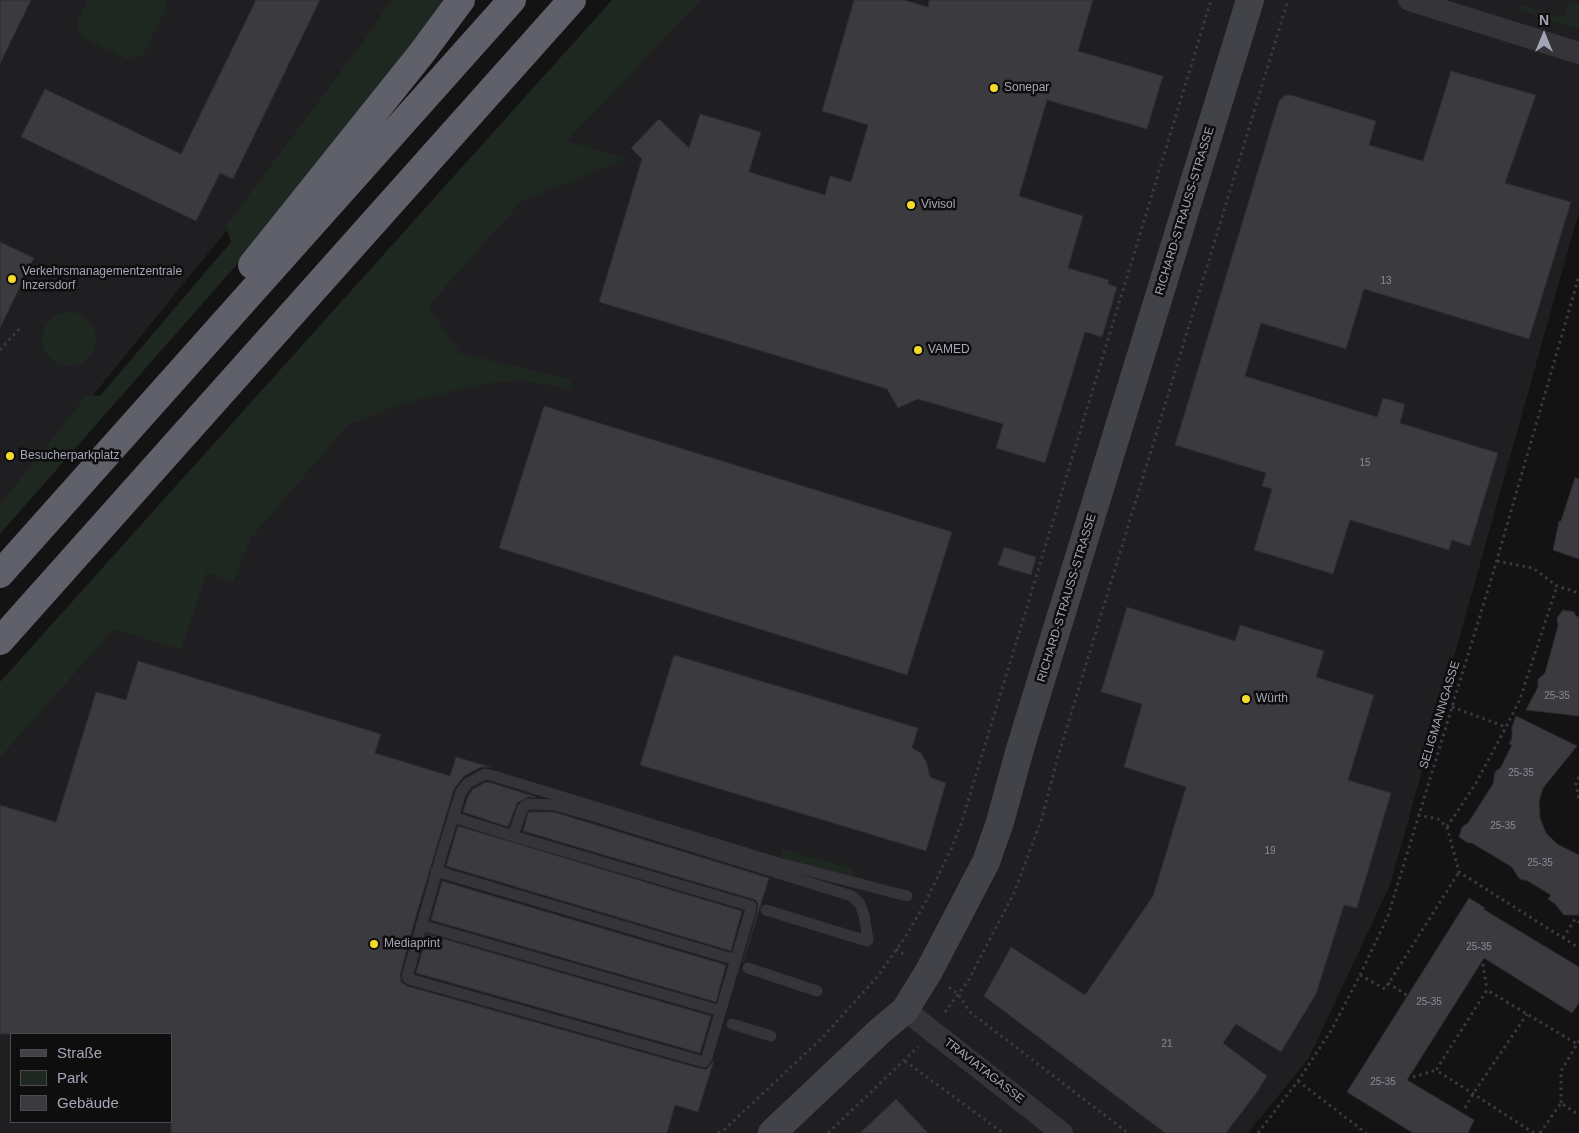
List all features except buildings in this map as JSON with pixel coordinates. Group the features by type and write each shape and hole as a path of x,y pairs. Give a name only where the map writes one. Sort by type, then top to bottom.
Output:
{"highway":[{"path":"162,390 200,331 421,54 461,0"},
{"path":"0,574 162,390 512,0"},
{"path":"0,641 572,0"}],"main road":[{"name":"RICHARD-STRAUSS-STRASSE","path":"772,1133 880,1030 905,1010 929,971 980,873 997,830 1250,0"}],"street":[{"path":"1409,0 1579,53"},
{"name":"TRAVIATAGASSE","path":"905,1010 1062,1133"}],"lane":[{"path":"453,817 750,906 750,912 721,1011 704,1062 428,985 407,977 453,817 461,792 468,784 485,774 494,776 775,862 907,896"},
{"path":"513,836 522,809 528,804 556,806 596,817 852,896 860,904 864,915 867,941 766,910"},
{"path":"436,872 736,960"},
{"path":"421,925 721,1011"},
{"path":"748,968 817,991"},
{"path":"732,1024 772,1036"}],"path":[{"path":"718,1133 725,1129 823,1037 877,977 906,936 926,901 952,847 962,821 1211,0"},
{"path":"828,1133 913,1054 968,981 1014,894 1042,818 1057,760 1288,0"},
{"name":"SELIGMANNGASSE","path":"1258,1133 1298,1081 1332,1029 1388,916 1497,561 1579,276"},
{"path":"0,350 21,327"},
{"path":"1497,561 1532,568 1557,586 1579,593"},
{"path":"1447,827 1476,784 1520,699 1557,586"},
{"path":"1452,707 1506,727"},
{"path":"1579,777 1576,783 1579,800"},
{"path":"1418,815 1438,819 1447,827 1459,872 1579,948"},
{"path":"1360,975 1384,989 1459,872"},
{"path":"1562,938 1575,919 1579,922"},
{"path":"1413,1077 1436,1070 1487,990 1483,964"},
{"path":"1388,983 1408,996"},
{"path":"1487,990 1578,1043 1562,1071 1561,1103 1540,1133"},
{"path":"958,994 970,1012 1128,1133"},
{"path":"1465,1108 1527,1014"},
{"path":"905,1061 1003,1133"},
{"path":"1436,1070 1534,1133"},
{"path":"1298,1081 1366,1133"},
{"path":"1561,1103 1579,1115"}],"shaded area":[{"path":"0,0 410,0 291,151 0,510"},
{"path":"701,0 1579,0 1579,211 1390,885 1309,1058 1248,1133 0,1133 0,758 124,617 379,337"}],"green space":[{"path":"88,0 164,0 167,6 143,55 129,60 81,37 77,24"},
{"path":"391,0 447,0 253,246 0,534 0,505 87,395 100,396 231,242 226,226 365,39"},
{"path":"612,0 701,0 567,141 627,158 521,202 428,306 460,353 571,380 569,389 522,380 476,385 397,405 347,426 251,538 233,582 207,572 181,650 114,629 0,758 0,682"},
{"path":"1568,2 1579,5 1579,29 1519,10 1520,5 1563,18"},
{"path":"69,312 79,314 88,320 94,329 96,339 94,349 88,358 79,364 69,366 59,364 50,358 44,349 42,339 44,329 50,320 59,314"},
{"path":"783,849 854,870 852,879 780,858"}],"place":[{"name":"Sonepar","path":"994,88"},
{"name":"Vivisol","path":"911,205"},
{"name":"Verkehrsmanagementzentrale Inzersdorf","path":"12,279"},
{"name":"VAMED","path":"918,350"},
{"name":"Besucherparkplatz","path":"10,456"},
{"name":"Würth","path":"1246,699"},
{"name":"Mediaprint","path":"374,944"}]}
